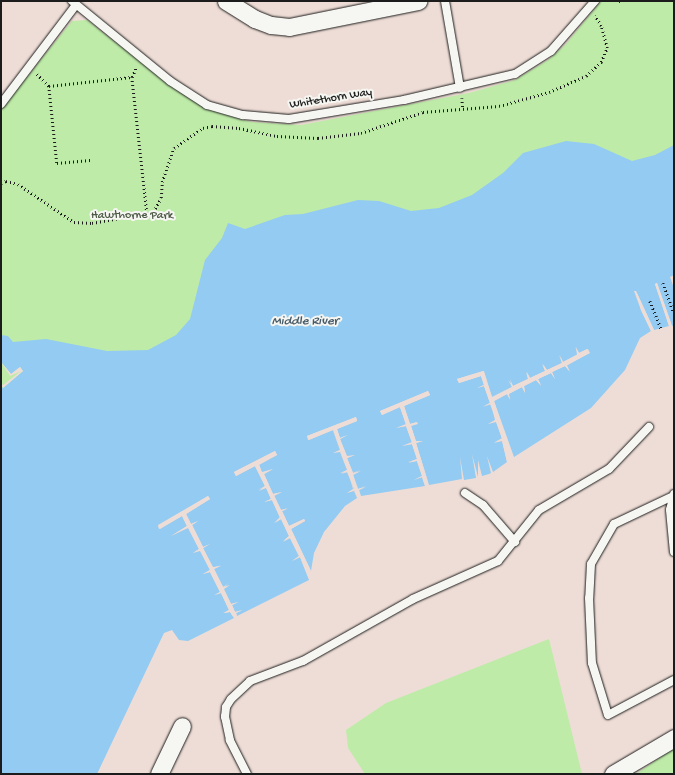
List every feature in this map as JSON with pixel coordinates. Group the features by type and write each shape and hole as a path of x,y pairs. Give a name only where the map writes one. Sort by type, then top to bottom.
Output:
{"street":[{"path":"226,1 255,19 271,25 289,27 418,1"},
{"path":"159,774 182,726"},
{"path":"613,774 674,738"}],"lane":[{"path":"445,1 460,88"},
{"name":"Whitethorn Way","path":"1,104 74,3 170,81 207,104 242,115 278,119 349,111 498,80 533,64 561,40 592,4"},
{"path":"248,774 230,740 225,717 226,707 231,699 250,681 304,661 413,599 484,569 498,561 515,542 539,510 609,469 649,426"},
{"path":"465,493 483,505 515,542"},
{"path":"673,494 670,510 674,552"},
{"path":"673,494 614,524 591,564 589,598 592,663 608,715 674,680"}],"path":[{"path":"1,183 6,181 18,184 74,222 92,223 153,212 161,198 162,182 174,148 203,128 212,126 239,128 277,136 318,138 361,133 423,112 499,106 549,92 586,76 601,62 606,48 601,26 592,4"},
{"path":"142,57 132,77 147,213"},
{"path":"29,66 49,86 57,163 93,160"},
{"path":"49,86 132,77"},
{"path":"664,283 674,313"},
{"path":"650,301 662,330"}],"green space":[{"name":"Hawthorne Park","path":"601,1 674,1 674,159 189,340 1,401 1,109 72,21 87,20 176,90 217,112 251,122 301,125 469,93 515,80 548,60 566,44"},
{"path":"549,639 582,774 365,774 348,748 346,730 386,703"},
{"path":"674,748 674,774 636,774"}],"water":[{"name":"Middle River","path":"566,141 594,144 632,161 655,155 674,145 674,275 670,277 674,288 674,325 672,326 657,283 655,284 669,326 654,330 636,291 641,310 651,331 640,338 625,370 591,408 514,457 494,401 507,394 511,400 508,394 522,387 525,393 524,386 536,380 541,385 538,379 551,373 555,379 552,372 565,366 569,371 566,366 589,353 587,349 579,353 575,347 578,354 563,362 559,355 562,363 547,370 543,364 545,371 530,378 526,372 528,379 513,386 510,379 512,387 492,397 483,371 457,379 459,383 481,376 484,385 477,388 484,386 490,403 483,406 490,404 496,420 488,424 496,421 502,439 494,442 502,440 507,462 493,472 487,456 491,473 482,476 478,460 478,477 472,454 476,478 464,480 460,457 462,479 429,485 416,443 423,441 416,442 411,426 418,424 417,422 410,424 404,406 430,395 428,391 380,411 382,415 400,407 406,425 396,428 406,426 412,443 402,446 412,444 417,459 408,463 417,461 422,476 414,480 422,477 425,486 361,496 359,490 366,486 358,489 353,474 360,470 353,473 347,458 355,455 347,457 340,439 347,435 340,438 337,429 357,421 356,417 307,436 309,440 333,430 340,450 333,453 340,451 347,470 341,474 347,472 354,489 347,493 354,490 357,498 345,506 324,532 314,553 311,571 291,529 305,521 304,519 289,526 282,511 288,508 281,510 274,495 282,492 273,494 264,474 273,469 262,473 259,464 277,455 275,451 234,472 236,476 255,466 265,486 258,490 266,487 271,499 264,502 272,500 280,518 275,523 281,519 289,536 283,541 290,538 299,556 292,561 300,557 309,580 237,616 236,613 242,610 235,612 232,605 238,602 231,604 223,588 229,583 223,587 214,569 221,565 213,568 203,548 210,544 203,547 192,525 198,521 191,524 186,514 210,499 208,496 158,525 160,529 182,516 187,526 171,536 188,527 199,549 193,553 200,550 210,570 203,574 210,572 220,592 215,595 221,593 229,610 224,613 230,612 234,618 188,641 179,640 172,630 164,633 97,774 1,774 1,386 3,388 23,371 20,367 11,374 1,362 1,335 8,336 13,342 46,339 107,351 148,350 176,335 190,319 205,260 222,238 228,223 245,229 285,215 303,214 358,200 379,201 411,211 439,208 472,195 503,173 523,153"}],"pier":[{"path":"657,283 672,326 669,326 655,284"},
{"path":"634,291 636,291 654,330 651,331"},
{"path":"576,347 579,353 588,349 590,353 567,365 570,372 565,366 552,372 555,379 551,373 538,379 541,386 536,380 524,386 525,393 522,387 509,394 510,400 507,394 494,401 513,459 492,399 587,352 490,398 509,454 507,462 502,441 494,443 502,438 496,422 488,424 495,420 491,404 483,407 490,403 484,386 477,388 484,385 481,376 459,383 457,379 484,371 492,397 512,387 508,380 513,386 528,379 527,372 530,378 545,371 542,364 547,370 562,363 560,355 563,362 577,355"},
{"path":"1,362 11,374 20,367 23,371 3,388 1,384 3,385 21,371 10,376"},
{"path":"428,391 430,395 404,406 410,424 417,422 411,426 416,441 423,441 416,443 429,485 402,406 424,475 425,486 422,477 414,480 422,476 417,461 408,462 417,459 412,444 402,446 412,442 406,426 396,428 406,424 400,407 382,415 380,411","holes":["427,394 402,406 383,412"]},
{"path":"356,417 357,421 337,429 340,438 348,435 340,439 347,456 355,455 347,458 353,473 361,471 353,475 335,429 355,420 332,428 333,430 308,440 307,436"},
{"path":"340,450 347,470 340,452 333,453"},
{"path":"275,451 277,455 259,465 262,472 273,469 264,474 273,494 282,492 274,496 281,510 288,509 282,511 289,526 304,519 305,521 291,529 311,571 302,558 309,579 300,557 292,561 299,556 290,538 283,542 289,536 281,519 274,523 280,517 272,500 264,502 271,499 266,488 259,491 265,486 255,466 236,476 234,472"},
{"path":"349,477 357,498 354,491 347,493 353,489"},
{"path":"208,496 210,499 186,514 191,524 198,521 192,525 203,547 210,544 203,548 213,567 221,566 214,569 223,587 230,585 224,589 231,604 239,602 232,605 235,612 243,610 236,613 237,616 233,613 212,569 234,618 230,612 223,613 229,610 221,593 214,595 220,592 210,572 203,574 210,570 200,551 193,553 199,549 188,528 171,536 187,526 182,516 159,529 158,526","holes":["207,498 184,514 212,569 181,514"]}]}
